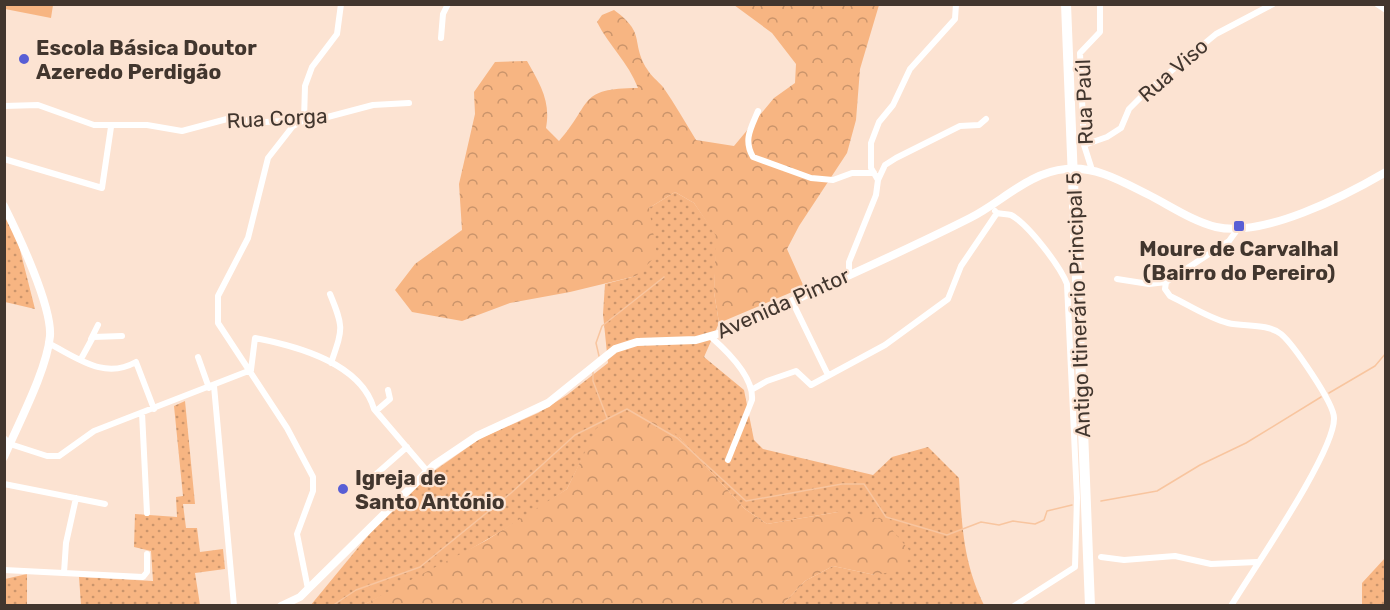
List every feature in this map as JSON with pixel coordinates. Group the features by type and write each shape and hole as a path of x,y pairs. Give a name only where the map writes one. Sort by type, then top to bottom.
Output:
{"highway":[{"name":"Antigo Itinerário Principal 5","path":"1066,4 1090,606"}],"street":[{"path":"308,589 297,534 313,491 313,477 287,428 218,323 218,296 248,238 268,158 293,126 304,120 305,86 312,67 337,34 341,4"},
{"path":"441,38 443,14 448,4"},
{"path":"849,274 849,262 876,195 871,143 879,122 892,105 910,69 956,19 956,4"},
{"name":"Rua Paúl","path":"1092,170 1084,145 1080,53 1100,32 1100,4"},
{"name":"Rua Viso","path":"1084,145 1107,137 1121,128 1129,109 1147,91 1216,34 1273,4"},
{"path":"1377,4 1386,10"},
{"name":"Rua Corga","path":"4,106 38,105 94,125 111,127 147,125 182,131 227,119 265,122 320,119 373,105 409,103"},
{"path":"758,111 747,138 748,148 753,157 811,178 833,180 852,173 876,177"},
{"path":"876,177 885,165 896,158 960,126 979,125 986,119"},
{"path":"4,159 102,188 111,127"},
{"name":"Avenida Pintor","path":"300,597 427,471 477,436 548,403 615,349 637,342 688,341 711,337 972,218 1033,179 1053,171 1092,170 1113,176 1205,224 1237,230"},
{"path":"1117,279 1149,285 1166,282 1229,241 1237,230 1273,223 1386,172"},
{"path":"992,205 997,213 1010,215 1036,240 1061,269 1067,284 1076,486 1075,567 1014,606"},
{"path":"4,206 46,309 48,343 46,355 7,441 4,457"},
{"path":"753,389 766,381 796,371 811,385 885,345 948,299 961,266 997,213"},
{"path":"1166,282 1165,289 1170,296 1216,319 1271,328 1282,334 1322,388 1335,418 1305,489 1231,606"},
{"path":"330,294 342,323 342,331 331,363"},
{"path":"792,300 828,375"},
{"path":"81,359 98,325"},
{"path":"91,339 122,336"},
{"path":"711,337 737,361 753,389 752,400 728,460"},
{"path":"251,370 255,338 289,345 331,363 356,378 371,399 376,411 427,471"},
{"path":"48,343 81,359 116,371 136,362 154,409"},
{"path":"198,357 211,387 234,606"},
{"path":"7,441 47,456 59,456 94,431 251,370"},
{"path":"376,411 390,399 388,390"},
{"path":"142,413 147,513"},
{"path":"361,476 366,483 407,447"},
{"path":"4,484 105,504"},
{"path":"64,573 66,543 76,498"},
{"path":"4,570 142,577 147,572 147,554"},
{"path":"1101,557 1124,560 1175,556 1211,564 1257,562"},
{"path":"280,606 300,597 303,606"}],"green space":[{"path":"4,5 53,5 51,18 5,9"},
{"path":"734,5 879,5 860,69 856,120 847,153 799,226 787,249 804,287 719,323 714,292 716,236 694,203 675,192 649,208 657,255 636,276 570,292 510,303 462,321 412,312 395,290 415,264 462,230 459,184 475,114 474,92 495,62 527,61 546,101 546,128 559,141 588,100 595,95 605,91 638,88 629,70 597,22 602,15 614,10 631,25 647,69 663,87 696,140 734,146 774,98 795,83 796,64 772,33"},
{"path":"675,192 694,203 717,236 714,292 719,323 704,357 744,390 754,440 763,449 873,475 892,457 928,447 959,478 968,559 984,605 782,605 805,581 833,566 875,575 838,512 767,524 745,509 679,437 581,461 567,489 532,513 435,570 363,605 310,606 381,520 434,471 481,438 538,413 567,395 608,363 603,314 605,284 636,276 649,208"},
{"path":"4,212 16,234 35,309 5,302"},
{"path":"185,401 195,504 183,504 186,528 197,528 200,552 223,549 225,569 195,573 200,605 81,605 79,577 153,581 151,551 134,547 135,514 177,517 176,497 183,496 174,406"},
{"path":"643,411 679,437 745,509 767,524 838,512 883,519 909,550 906,569 875,575 833,566 805,581 782,605 363,605 487,540 567,489 597,427"},
{"path":"1385,558 1385,605 1362,605 1362,583"},
{"path":"27,574 27,605 5,605 5,579"}],"waterway":[{"path":"599,356 596,343 602,326 664,277"},
{"path":"1329,393 1375,366 1386,353"},
{"path":"593,372 593,381 607,418"},
{"path":"1101,501 1157,491 1200,465 1246,443 1321,397"},
{"path":"332,606 356,590 420,567 511,493 575,435 627,409 677,438 746,501 842,484 864,484 886,517 947,535 981,522 999,525 1013,521 1035,524 1044,520 1047,511 1072,505"}],"place":[{"name":"Escola Básica Doutor Azeredo Perdigão","path":"24,59"},
{"name":"Moure de Carvalhal (Bairro do Pereiro)","path":"1239,226"},
{"name":"Igreja de Santo António","path":"343,489"}]}
